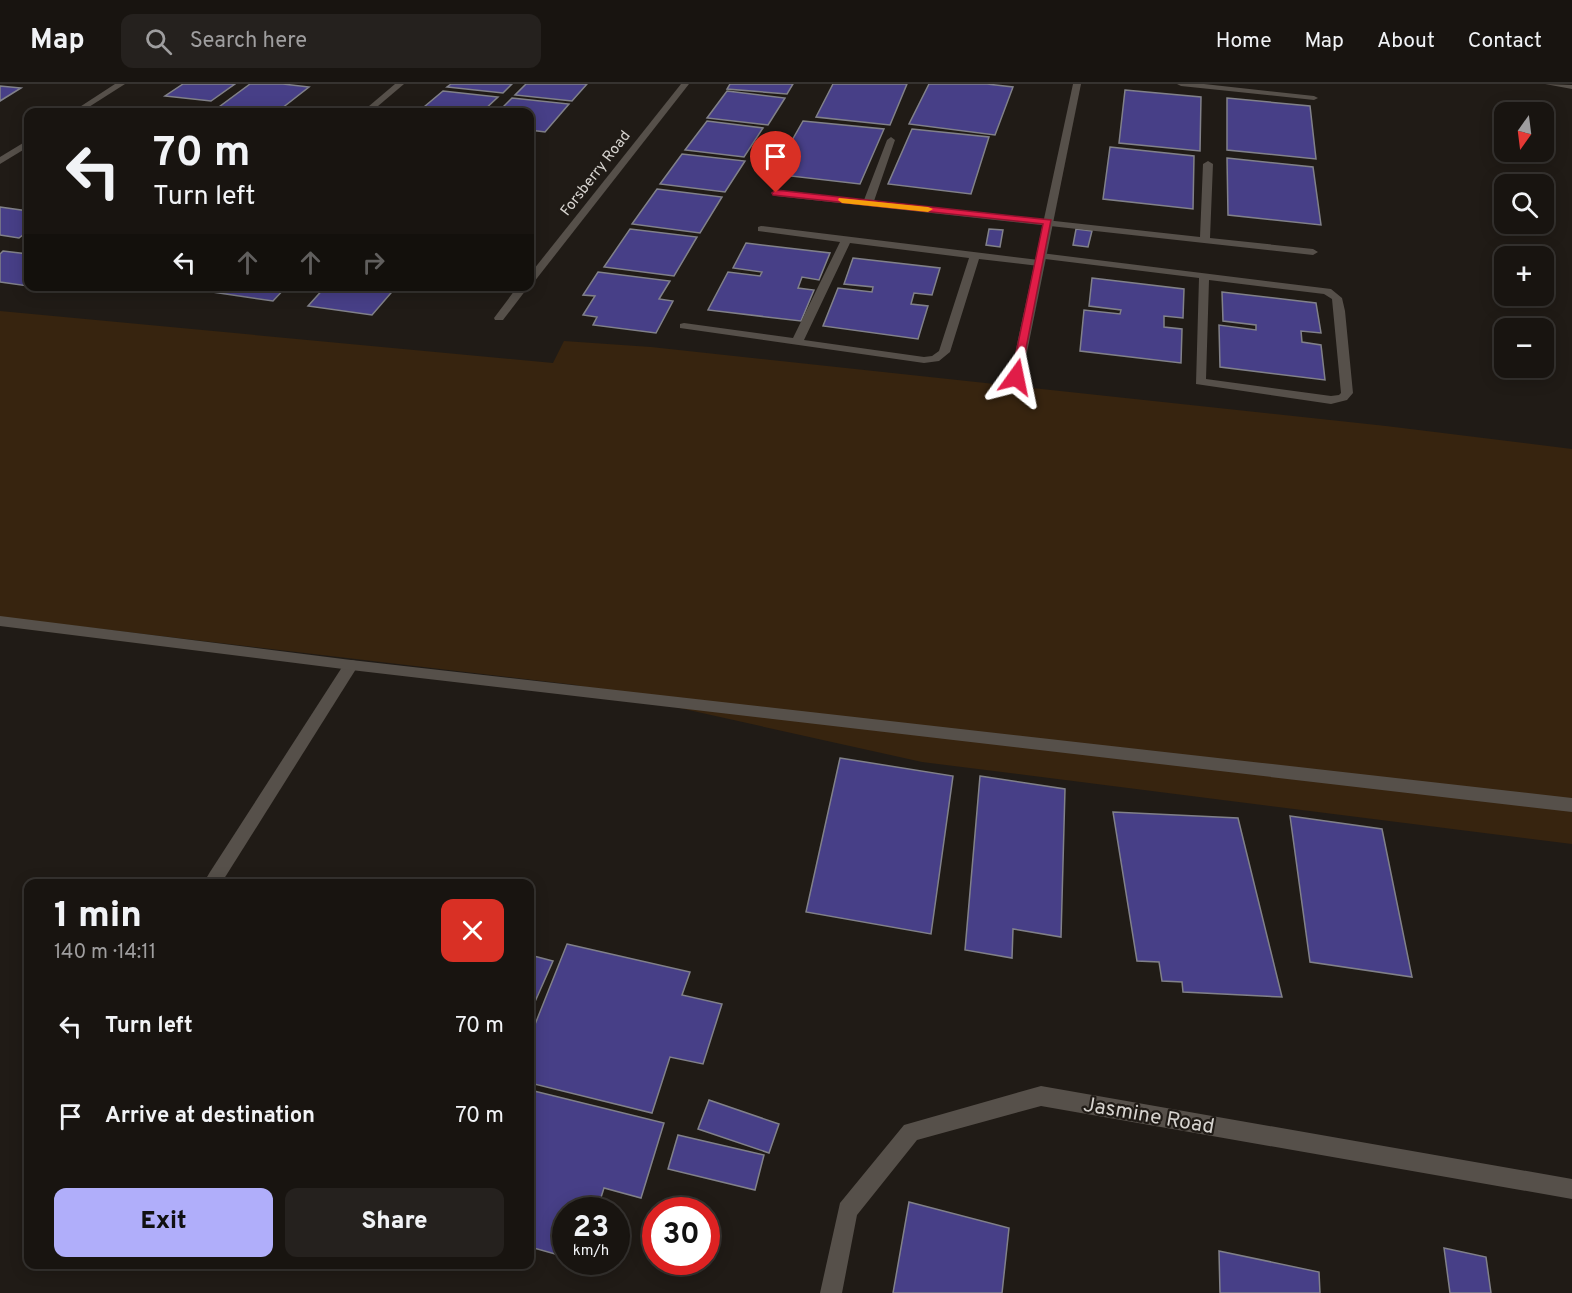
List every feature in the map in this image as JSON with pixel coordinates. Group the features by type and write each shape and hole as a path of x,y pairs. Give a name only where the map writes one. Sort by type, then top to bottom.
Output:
{"street":[{"path":"82,108 121,84"},
{"path":"371,108 400,84"},
{"name":"Forsberry Road","path":"534,275 685,84"},
{"path":"1016,377 1077,84"},
{"path":"1181,84 1314,98"},
{"path":"1549,84 1572,87"},
{"path":"868,203 891,140"},
{"path":"0,161 24,146"},
{"path":"1205,240 1208,164"},
{"path":"776,193 1313,252"},
{"path":"761,229 975,256 1204,276 1327,291 1337,298 1347,393 1344,398 1331,400 1200,382 1204,276"},
{"path":"797,342 846,240"},
{"path":"684,326 924,360 935,359 944,352 975,256"},
{"path":"499,318 520,291"},
{"path":"0,621 351,665 1572,805"},
{"path":"216,877 351,665"},
{"name":"Jasmine Road","path":"831,1293 847,1210 911,1131 1041,1096 1572,1189"}],"shaded area":[{"path":"0,311 553,363 564,341 651,347 1386,426 1572,449 1572,844 922,762 576,685 0,617"}],"building":[{"path":"183,84 235,84 211,101 165,96"},
{"path":"250,84 309,87 282,108 219,107"},
{"path":"451,84 512,84 503,93 447,87"},
{"path":"526,84 587,84 572,101 515,95"},
{"path":"730,84 793,84 787,94 727,89"},
{"path":"833,84 907,84 890,125 816,117"},
{"path":"929,84 987,84 1013,87 995,135 909,124"},
{"path":"0,86 21,88 0,101"},
{"path":"1125,90 1201,97 1200,151 1119,143"},
{"path":"443,91 498,97 486,108 423,108"},
{"path":"727,91 785,98 768,125 707,118"},
{"path":"512,98 569,104 545,132 534,131 534,108 502,108"},
{"path":"1227,98 1310,106 1316,159 1227,150"},
{"path":"707,121 763,128 744,157 685,150"},
{"path":"803,121 884,129 860,184 773,174"},
{"path":"912,129 989,137 971,194 888,184"},
{"path":"1110,147 1194,156 1193,209 1103,199"},
{"path":"682,154 745,161 725,192 660,184"},
{"path":"1227,158 1313,167 1321,225 1228,215"},
{"path":"657,189 722,197 700,233 632,224"},
{"path":"0,207 24,210 24,234 19,238 0,235"},
{"path":"630,229 697,237 674,276 604,267"},
{"path":"989,229 1003,230 1000,247 986,245"},
{"path":"1076,229 1092,231 1088,247 1073,245"},
{"path":"746,243 830,253 819,280 802,277 798,288 814,290 801,321 708,310 728,272 760,276 762,272 733,268"},
{"path":"3,251 24,254 24,285 0,282 0,254"},
{"path":"853,258 940,268 932,295 914,293 911,304 928,306 918,339 823,326 838,288 872,292 873,287 844,284"},
{"path":"598,272 670,281 659,299 673,301 656,333 593,325 597,317 583,315 595,296 583,295"},
{"path":"1092,278 1184,289 1183,318 1164,316 1164,327 1182,329 1181,363 1080,351 1084,310 1120,314 1121,310 1089,306"},
{"path":"213,291 282,291 273,301"},
{"path":"322,291 393,291 372,315 308,306"},
{"path":"1222,292 1316,303 1321,333 1301,331 1302,342 1321,345 1325,380 1220,367 1219,325 1256,330 1256,325 1223,321"},
{"path":"840,758 953,776 931,934 806,912"},
{"path":"980,776 1065,789 1061,937 1013,929 1012,958 965,950"},
{"path":"1113,812 1238,818 1282,997 1183,992 1182,982 1162,981 1159,962 1137,961"},
{"path":"1290,816 1382,829 1412,977 1310,962"},
{"path":"567,944 690,972 682,995 722,1004 703,1064 670,1057 652,1113 534,1084 534,1027"},
{"path":"534,956 553,961 534,1004"},
{"path":"534,1091 664,1123 641,1198 604,1188 601,1197 552,1197 552,1253 534,1248"},
{"path":"709,1100 779,1124 769,1153 698,1129"},
{"path":"678,1135 764,1155 755,1190 668,1169"},
{"path":"909,1202 1009,1228 1002,1293 893,1293"},
{"path":"1444,1248 1486,1257 1491,1293 1450,1293"},
{"path":"1219,1251 1319,1272 1320,1293 1220,1293"}],"slow traffic":[{"path":"842,200 928,209"}],"route":[{"path":"776,193 1048,222 1016,377"}]}
